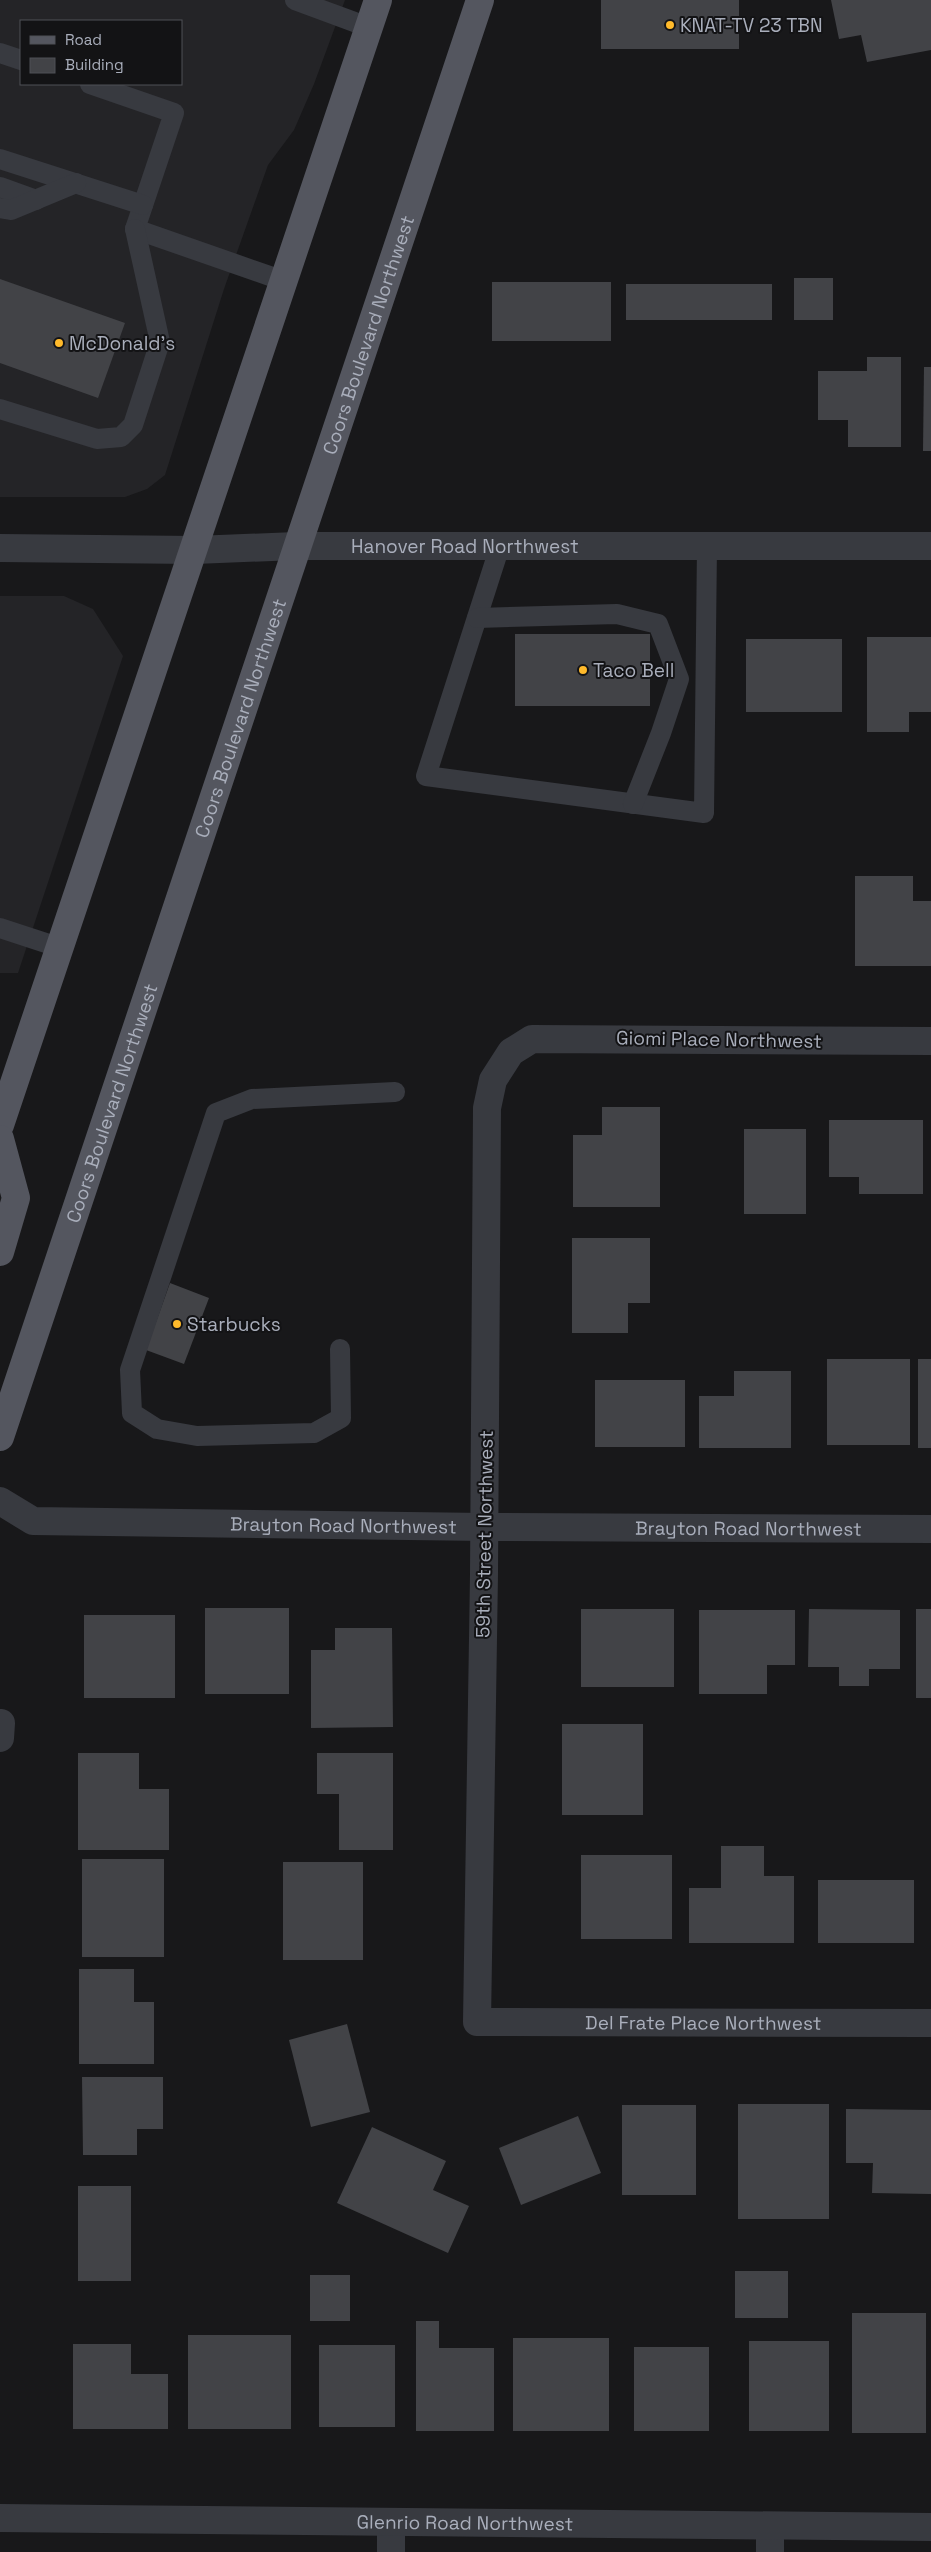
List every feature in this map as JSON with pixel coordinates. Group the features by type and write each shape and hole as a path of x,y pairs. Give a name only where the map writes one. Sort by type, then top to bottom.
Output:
{"main road":[{"path":"0,1126 58,947 195,550 378,0"},
{"name":"Coors Boulevard Northwest","path":"0,1437 296,546 480,0"},
{"path":"0,1139 16,1198 0,1252"}],"street":[{"name":"Hanover Road Northwest","path":"0,548 195,550 296,546 931,546"},
{"name":"Giomi Place Northwest","path":"511,1052 532,1039 562,1038 931,1041"},
{"name":"59th Street Northwest","path":"477,2022 485,1527 488,1108 493,1080 511,1052"},
{"name":"Brayton Road Northwest","path":"0,1501 33,1521 485,1527 931,1529"},
{"name":"Del Frate Place Northwest","path":"477,2022 931,2023"},
{"name":"Glenrio Road Northwest","path":"0,2518 391,2523 770,2539 931,2526"},
{"path":"391,2523 391,2552"}],"lane":[{"path":"295,0 368,28"},
{"path":"0,53 20,60"},
{"path":"0,408 97,439 121,437 133,425 160,342 135,229 174,113 93,85"},
{"path":"0,159 143,205"},
{"path":"0,208 11,210 76,183"},
{"path":"0,187 36,200"},
{"path":"135,229 284,281"},
{"path":"500,546 426,776 704,813 707,546"},
{"path":"477,618 617,614 658,624 679,679 661,733 633,804"},
{"path":"0,928 58,947"},
{"path":"340,1349 341,1418 314,1434 197,1436 157,1429 132,1413 130,1370 216,1113 252,1099 395,1092"}],"shaded area":[{"path":"0,0 345,0 314,84 294,130 268,165 224,289 165,475 147,489 125,497 0,497"},
{"path":"0,596 64,596 93,609 123,656 18,973 0,973"}],"building":[{"name":"KNAT-TV 23 TBN","path":"601,0 739,0 739,49 601,49"},
{"path":"831,0 931,0 931,50 867,62 861,35 839,39"},
{"path":"794,278 833,278 833,320 794,320"},
{"name":"McDonald's","path":"0,279 125,323 98,398 0,363"},
{"path":"492,282 611,282 611,341 492,341"},
{"path":"626,284 772,284 772,320 626,320"},
{"path":"867,357 901,357 901,447 848,447 848,420 818,420 818,371 867,371"},
{"path":"924,367 931,367 931,451 923,451"},
{"name":"Taco Bell","path":"515,634 650,634 650,706 515,706"},
{"path":"867,637 931,637 931,712 909,712 909,732 867,732"},
{"path":"746,639 842,639 842,712 746,712"},
{"path":"855,876 913,876 913,901 931,901 931,966 855,966"},
{"path":"602,1107 660,1107 660,1207 573,1207 573,1135 602,1135"},
{"path":"829,1120 923,1120 923,1194 859,1194 859,1177 829,1177"},
{"path":"744,1129 806,1129 806,1214 744,1214"},
{"path":"572,1238 650,1238 650,1303 628,1303 628,1333 572,1333"},
{"name":"Starbucks","path":"170,1283 209,1298 184,1364 146,1350"},
{"path":"827,1359 910,1359 910,1445 827,1445"},
{"path":"918,1359 931,1359 931,1448 918,1448"},
{"path":"734,1371 791,1371 791,1448 699,1448 699,1396 734,1396"},
{"path":"595,1380 685,1380 685,1447 595,1447"},
{"path":"205,1608 289,1608 289,1694 205,1694"},
{"path":"581,1609 674,1609 674,1687 581,1687"},
{"path":"809,1609 900,1610 900,1669 869,1669 869,1686 839,1686 839,1667 808,1667"},
{"path":"916,1609 931,1609 931,1698 916,1698"},
{"path":"699,1610 795,1610 795,1665 767,1665 767,1694 699,1694"},
{"path":"84,1615 175,1615 175,1698 84,1698"},
{"path":"335,1628 392,1628 393,1727 311,1728 311,1650 335,1650"},
{"path":"562,1724 643,1724 643,1815 562,1815"},
{"path":"78,1753 139,1753 139,1789 169,1789 169,1850 78,1850"},
{"path":"317,1753 393,1753 393,1850 339,1850 339,1794 317,1794"},
{"path":"721,1846 764,1846 764,1876 794,1876 794,1943 689,1943 689,1888 721,1888"},
{"path":"581,1855 672,1855 672,1939 581,1939"},
{"path":"82,1859 164,1859 164,1957 82,1957"},
{"path":"283,1862 363,1862 363,1960 283,1960"},
{"path":"818,1880 914,1880 914,1943 818,1943"},
{"path":"79,1969 134,1969 134,2002 154,2002 154,2064 79,2064"},
{"path":"347,2024 370,2112 311,2127 289,2040"},
{"path":"82,2077 163,2077 163,2129 137,2129 137,2155 83,2155"},
{"path":"738,2104 829,2104 829,2219 738,2219"},
{"path":"622,2105 696,2105 696,2195 622,2195"},
{"path":"846,2109 931,2110 931,2194 872,2193 873,2163 846,2163"},
{"path":"578,2116 601,2173 521,2205 499,2148"},
{"path":"372,2127 446,2161 433,2190 469,2206 448,2253 337,2203"},
{"path":"78,2186 131,2186 131,2281 78,2281"},
{"path":"735,2271 788,2271 788,2318 735,2318"},
{"path":"310,2275 350,2275 350,2321 310,2321"},
{"path":"852,2313 926,2313 926,2433 852,2433"},
{"path":"416,2321 439,2321 439,2348 494,2348 494,2431 416,2431"},
{"path":"188,2335 291,2335 291,2429 188,2429"},
{"path":"513,2338 609,2338 609,2431 513,2431"},
{"path":"749,2341 829,2341 829,2431 749,2431"},
{"path":"73,2344 131,2344 131,2374 168,2374 168,2429 73,2429"},
{"path":"319,2345 395,2345 395,2427 319,2427"},
{"path":"634,2347 709,2347 709,2431 634,2431"}],"place":[{"name":"KNAT-TV 23 TBN","path":"670,25"},
{"name":"McDonald's","path":"59,343"},
{"name":"Taco Bell","path":"583,670"},
{"name":"Starbucks","path":"177,1324"}]}
